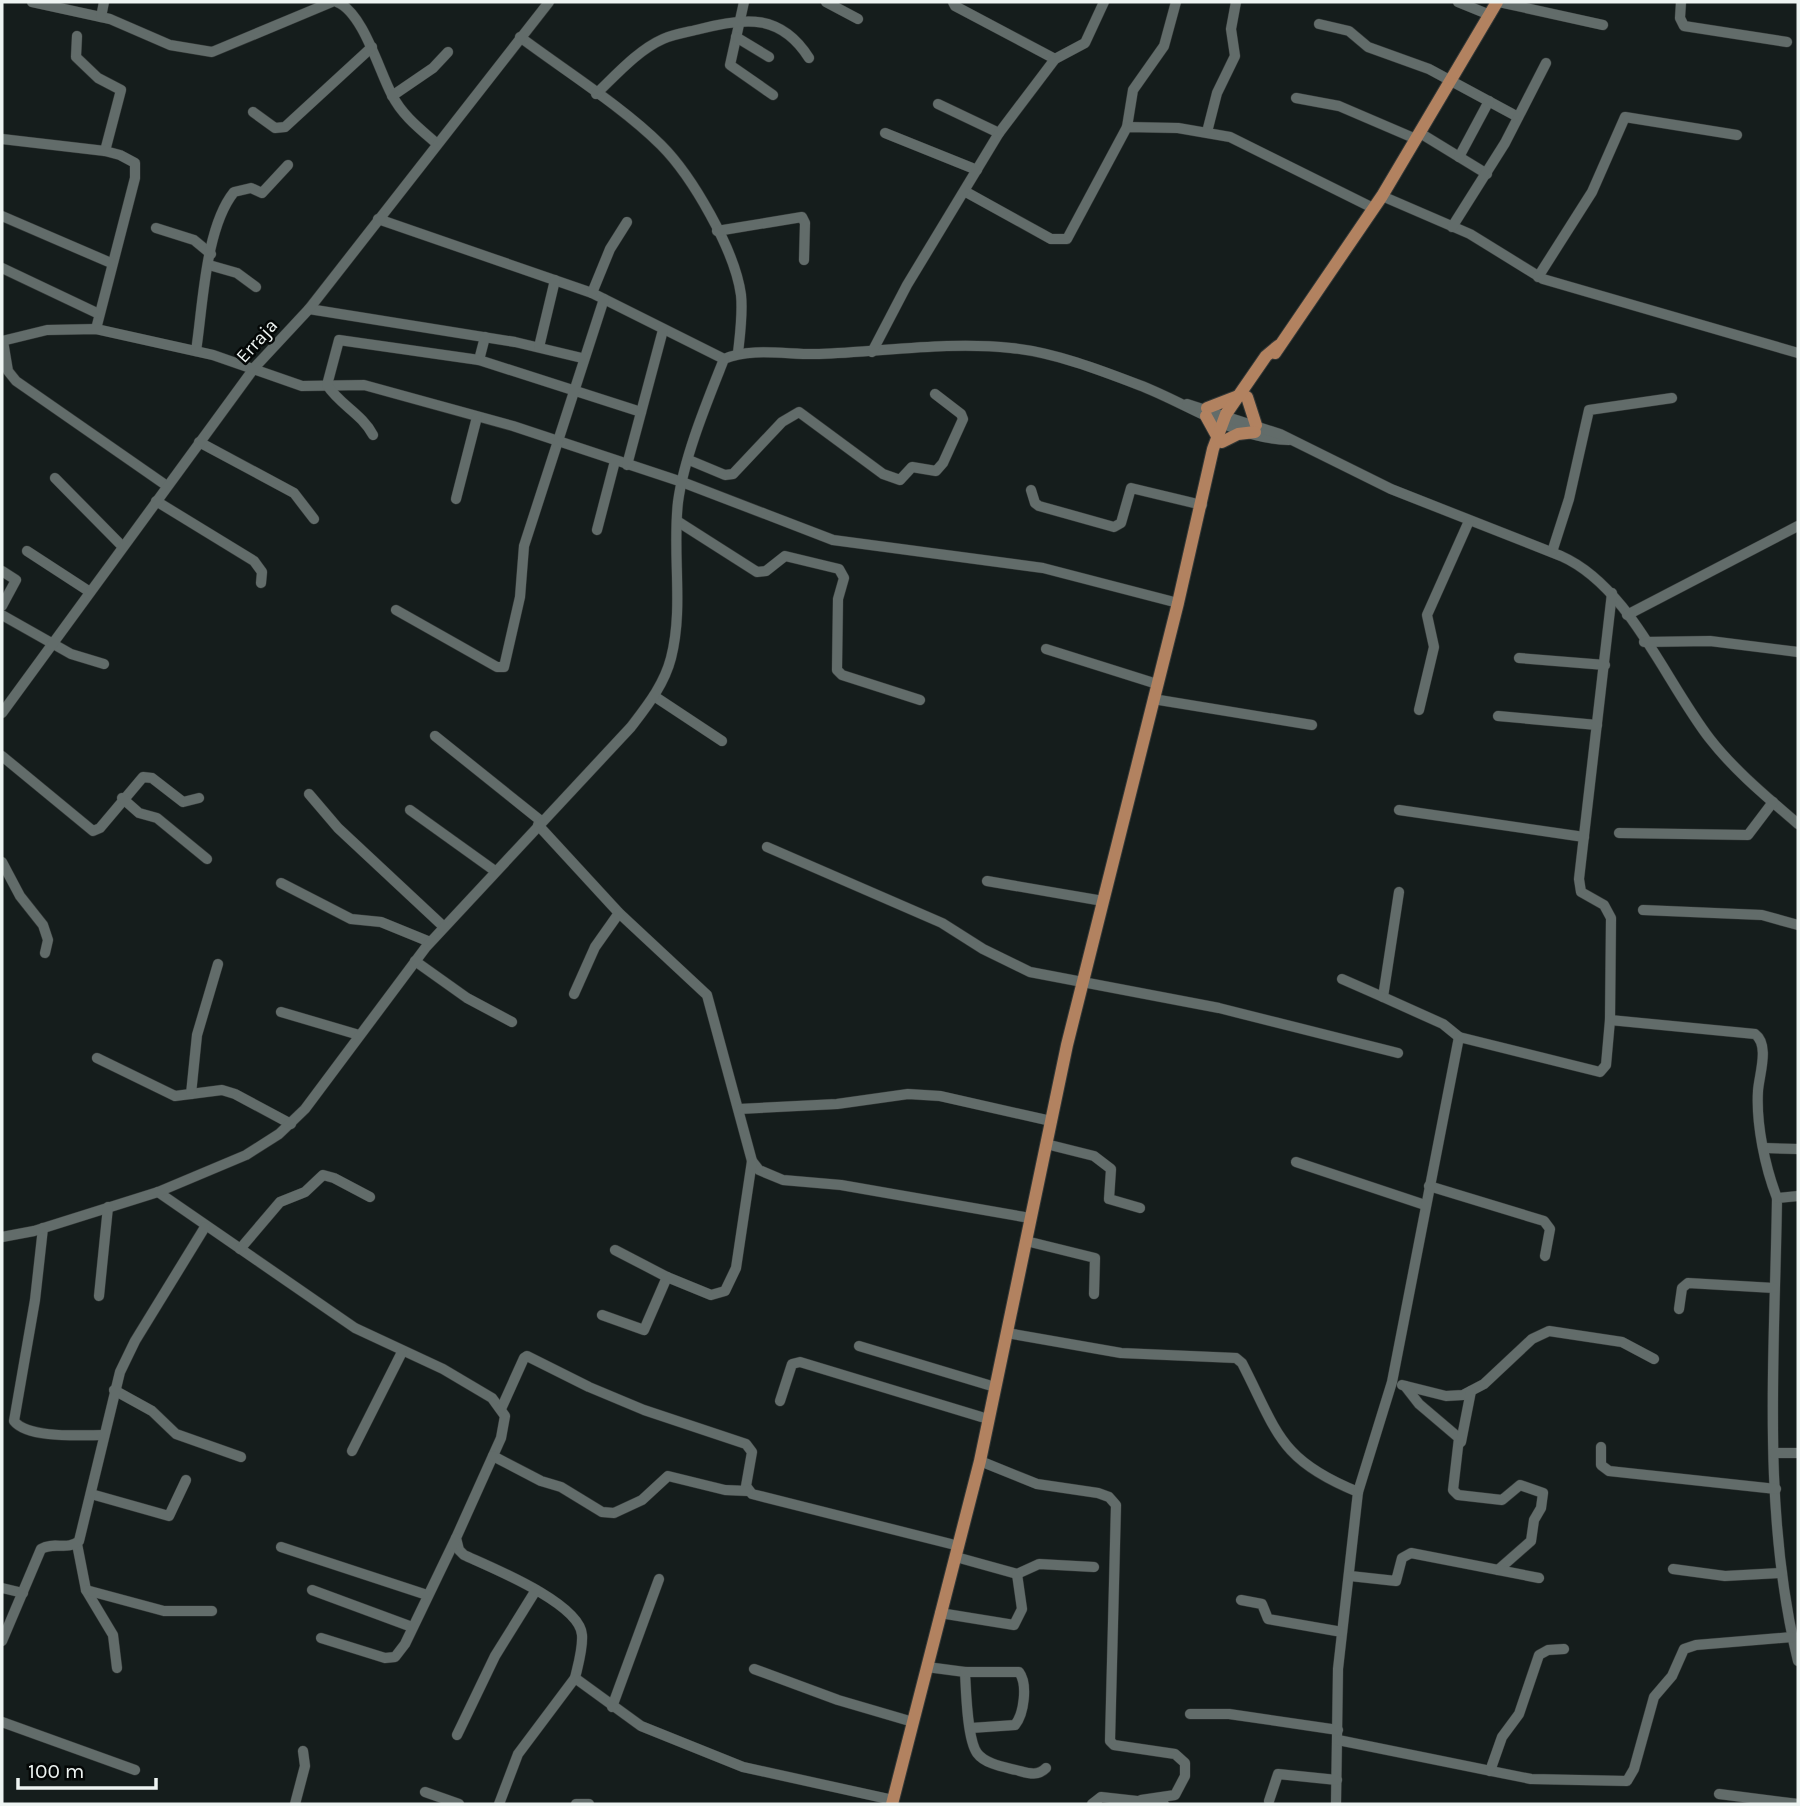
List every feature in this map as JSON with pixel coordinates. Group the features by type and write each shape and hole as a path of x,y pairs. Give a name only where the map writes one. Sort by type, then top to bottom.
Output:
{"main road":[{"path":"892,1802 979,1461 1082,984 1220,439 1228,419 1266,356 1278,346 1382,196 1498,2"},
{"path":"1220,439 1206,412 1242,396"},
{"path":"1220,439 1255,428 1242,396"}],"street":[{"path":"33,2 101,17 170,45 212,52 338,2 372,47 392,96 411,121 436,143"},
{"path":"101,17 104,2"},
{"name":"Erraja","path":"2,713 5,701 52,644 255,367 309,309 436,143 550,2"},
{"path":"744,2 729,58 732,68 773,95"},
{"path":"826,2 858,19"},
{"path":"954,2 956,6 1055,59"},
{"path":"872,352 907,285 966,192 999,133 1055,59 1084,43 1104,2"},
{"path":"966,192 1051,239 1067,239 1126,127 1133,90 1164,46 1176,2"},
{"path":"1207,132 1217,93 1236,56 1231,29 1236,2"},
{"path":"1458,2 1490,15"},
{"path":"1498,2 1577,22 1603,25"},
{"path":"1681,2 1680,18 1684,26 1787,42"},
{"path":"596,94 650,46 664,38 738,20 761,21 793,36 810,58"},
{"path":"1319,24 1349,31 1368,47 1429,69 1518,117"},
{"path":"77,36 76,57 98,78 122,92 105,151"},
{"path":"520,37 658,142 674,158 717,231 741,293 738,353"},
{"path":"736,37 769,57"},
{"path":"253,112 275,128 285,127 372,47"},
{"path":"392,96 433,68 448,52"},
{"path":"1452,227 1487,174 1546,63"},
{"path":"1296,98 1331,104 1418,136 1487,174"},
{"path":"1459,157 1489,101"},
{"path":"939,104 999,133"},
{"path":"1538,277 1592,192 1625,117 1737,135"},
{"path":"1126,127 1230,136 1373,208"},
{"path":"885,133 977,170"},
{"path":"2,139 53,148 105,151 131,159 137,167 96,328"},
{"path":"196,351 219,216 234,192 251,188 262,194 288,165"},
{"path":"1382,196 1493,246 1538,277 1798,353"},
{"path":"2,216 111,263"},
{"path":"717,231 802,217 805,223 804,260"},
{"path":"378,219 592,293 724,359"},
{"path":"592,293 610,249 627,222"},
{"path":"156,228 194,240 211,254"},
{"path":"209,265 237,273 256,286"},
{"path":"2,268 99,314"},
{"path":"538,347 555,280"},
{"path":"396,610 497,667 504,667 520,597 524,546 582,358 604,299"},
{"path":"309,309 485,337 582,358"},
{"path":"167,486 16,381 8,371 2,341 47,330 96,328 255,367 302,386 364,385 477,417 682,482 833,540 1043,568 1178,603"},
{"path":"627,465 663,330"},
{"path":"479,360 485,337"},
{"path":"327,385 337,343 342,340 479,360 641,412"},
{"path":"2,1237 43,1228 158,1192 246,1156 291,1124 430,942 631,727 654,696 671,658 675,636 677,521 682,482 724,359 738,353 872,352 976,346 1014,348 1100,372 1289,440 1391,489 1552,552 1586,569 1612,593 1710,739 1798,824"},
{"path":"327,385 344,406 368,424 373,435"},
{"path":"689,460 725,475 733,474 782,422 799,412 895,481 900,480 912,467 936,471 943,463 962,419 961,414 935,394"},
{"path":"1552,552 1569,499 1589,410 1672,398"},
{"path":"456,499 477,417"},
{"path":"199,442 294,493 314,519"},
{"path":"597,530 615,461"},
{"path":"55,478 122,546"},
{"path":"1031,490 1035,503 1039,506 1117,527 1131,488 1202,505"},
{"path":"156,501 254,561 262,572 261,583"},
{"path":"677,521 757,572 766,572 785,556 842,572 844,578 838,599 837,670 842,675 920,700"},
{"path":"1419,710 1434,647 1427,622 1429,607 1469,521"},
{"path":"1626,615 1798,526"},
{"path":"27,551 90,592"},
{"path":"2,571 16,580 2,606"},
{"path":"1342,979 1443,1024 1459,1037 1600,1072 1606,1065 1610,1020 1611,918 1604,905 1586,896 1579,887 1612,593"},
{"path":"2,615 52,644 104,664"},
{"path":"1644,642 1710,641 1798,652"},
{"path":"1046,649 1157,684"},
{"path":"1519,657 1605,665"},
{"path":"654,696 722,741"},
{"path":"1153,699 1312,725"},
{"path":"1498,716 1597,725"},
{"path":"435,736 540,823 619,913 707,995 752,1161 736,1268 725,1291 711,1295 667,1277 615,1250"},
{"path":"2,756 93,831 100,828 122,798 148,776 183,802 199,798"},
{"path":"309,794 338,828 444,927"},
{"path":"122,798 139,813 157,818 206,859"},
{"path":"1619,833 1748,835 1773,802"},
{"path":"410,810 495,871"},
{"path":"1399,810 1584,837"},
{"path":"767,847 942,923 1021,969 1082,984 1219,1008 1398,1053"},
{"path":"2,862 20,896 44,925 48,940 45,953"},
{"path":"987,881 1103,901"},
{"path":"281,883 351,919 381,922 430,942"},
{"path":"1383,997 1399,892"},
{"path":"1643,910 1739,913 1798,925"},
{"path":"574,994 595,947 619,913"},
{"path":"415,961 467,998 512,1022"},
{"path":"191,1094 197,1035 218,964"},
{"path":"281,1012 359,1035"},
{"path":"1610,1020 1747,1031 1759,1036 1763,1045 1758,1094 1769,1175 1777,1198 1774,1288 1776,1489 1782,1573 1798,1661"},
{"path":"1336,1804 1342,1632 1358,1492 1392,1382 1459,1037"},
{"path":"97,1058 175,1096 222,1090 235,1094 291,1124"},
{"path":"739,1109 837,1104 908,1094 940,1096 1051,1121"},
{"path":"1046,1144 1097,1157 1111,1170 1106,1196 1140,1208"},
{"path":"1765,1148 1798,1149"},
{"path":"752,1161 760,1170 783,1180 841,1185 1030,1218"},
{"path":"1296,1162 1426,1205"},
{"path":"240,1249 280,1202 305,1192 323,1175 334,1178 370,1198"},
{"path":"1429,1186 1544,1221 1550,1229 1545,1256"},
{"path":"158,1192 205,1227 355,1328 443,1369 492,1398 501,1409 505,1424 493,1456 400,1652 391,1658 321,1639"},
{"path":"1777,1198 1798,1196"},
{"path":"99,1296 108,1207"},
{"path":"117,1668 113,1635 86,1590 77,1544 114,1390 135,1341 205,1227"},
{"path":"43,1228 37,1288 14,1421 21,1427 57,1435 104,1435"},
{"path":"1026,1241 1095,1258 1094,1294"},
{"path":"602,1315 644,1330 667,1277"},
{"path":"1679,1310 1682,1288 1688,1283 1774,1288"},
{"path":"1392,1382 1455,1397 1484,1384 1532,1339 1549,1331 1622,1342 1654,1359"},
{"path":"1007,1333 1121,1353 1236,1358 1242,1363 1265,1414 1292,1454 1315,1472 1358,1492"},
{"path":"859,1346 995,1387"},
{"path":"352,1451 402,1352"},
{"path":"501,1409 527,1356 599,1392 746,1444 752,1452 746,1486 748,1491"},
{"path":"780,1401 792,1364 800,1362 988,1419"},
{"path":"1405,1386 1419,1405 1461,1442"},
{"path":"114,1390 152,1411 176,1434 241,1457"},
{"path":"1471,1391 1454,1490 1458,1495 1502,1500 1520,1485 1543,1493 1541,1508 1534,1520 1531,1541 1498,1570"},
{"path":"1601,1447 1601,1465 1609,1471 1776,1489"},
{"path":"1774,1453 1798,1453"},
{"path":"493,1456 541,1481 561,1487 602,1512 614,1513 642,1500 668,1476 725,1490 748,1491 957,1552 1017,1574 1039,1564 1094,1567"},
{"path":"979,1461 1037,1484 1098,1493 1110,1497 1116,1505 1118,1525 1110,1664 1110,1741 1175,1754 1185,1763 1185,1776 1175,1795 1141,1800"},
{"path":"91,1494 167,1517 186,1480"},
{"path":"456,1538 459,1550 464,1555 536,1590 579,1624 582,1634 575,1678 518,1754 499,1804"},
{"path":"2,1642 41,1549 77,1544"},
{"path":"281,1547 427,1595"},
{"path":"1350,1576 1395,1581 1402,1558 1411,1553 1539,1578"},
{"path":"1673,1569 1725,1576 1782,1573"},
{"path":"940,1613 1014,1625 1022,1609 1017,1574"},
{"path":"612,1707 659,1579"},
{"path":"2,1588 23,1593"},
{"path":"86,1590 164,1611 212,1611"},
{"path":"312,1590 412,1627"},
{"path":"457,1735 495,1656 536,1590"},
{"path":"1241,1601 1262,1604 1268,1619 1342,1632"},
{"path":"1190,1714 1239,1715 1338,1735 1490,1772 1545,1780 1627,1782 1634,1769 1654,1697 1672,1676 1684,1649 1696,1645 1792,1637"},
{"path":"1490,1772 1502,1737 1519,1714 1539,1656 1548,1650 1564,1649"},
{"path":"927,1667 965,1672 1019,1672 1024,1694 1018,1721 1014,1726 971,1728"},
{"path":"754,1669 838,1700 913,1722"},
{"path":"965,1672 974,1745 982,1757 999,1766 1030,1774 1041,1773 1046,1768"},
{"path":"575,1678 641,1726 744,1767 892,1802"},
{"path":"2,1722 135,1770"},
{"path":"295,1804 305,1766 303,1751"},
{"path":"1269,1801 1273,1779 1278,1774 1337,1780"},
{"path":"425,1793 459,1804"},
{"path":"1719,1794 1798,1804"},
{"path":"1092,1804 1101,1797 1164,1804"},
{"path":"576,1804 589,1804"}]}
